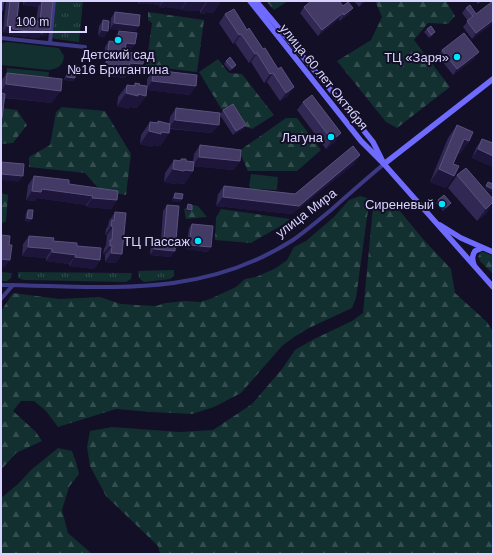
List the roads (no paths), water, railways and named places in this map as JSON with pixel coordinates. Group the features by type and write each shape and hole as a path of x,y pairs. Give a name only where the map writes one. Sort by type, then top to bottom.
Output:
{"main road":[{"name":"улица 60 лет Октября","path":"250,1 361,141 384,164 493,287"},
{"name":"улица 60 лет Октября","path":"256,1 373,142 384,164"},
{"name":"улица Мира","path":"384,164 493,78"},
{"path":"319,89 326,84"},
{"path":"435,222 461,238 493,252"},
{"path":"456,246 456,239 461,238"},
{"path":"476,269 472,260 472,255 478,248 483,248"}],"street":[{"path":"1,10 2,1"},
{"path":"50,43 54,1"},
{"path":"1,38 85,47"},
{"name":"улица Мира","path":"1,285 134,287 178,283 229,271 259,259 294,240 384,164"},
{"path":"1,299 13,285"}],"place":[{"name":"Детский сад №16 Бригантина","path":"118,40"},
{"name":"ТЦ «Заря»","path":"457,57"},
{"name":"Лагуна","path":"331,137"},
{"name":"Сиреневый","path":"442,204"},
{"name":"ТЦ Пассаж","path":"198,241"}]}
